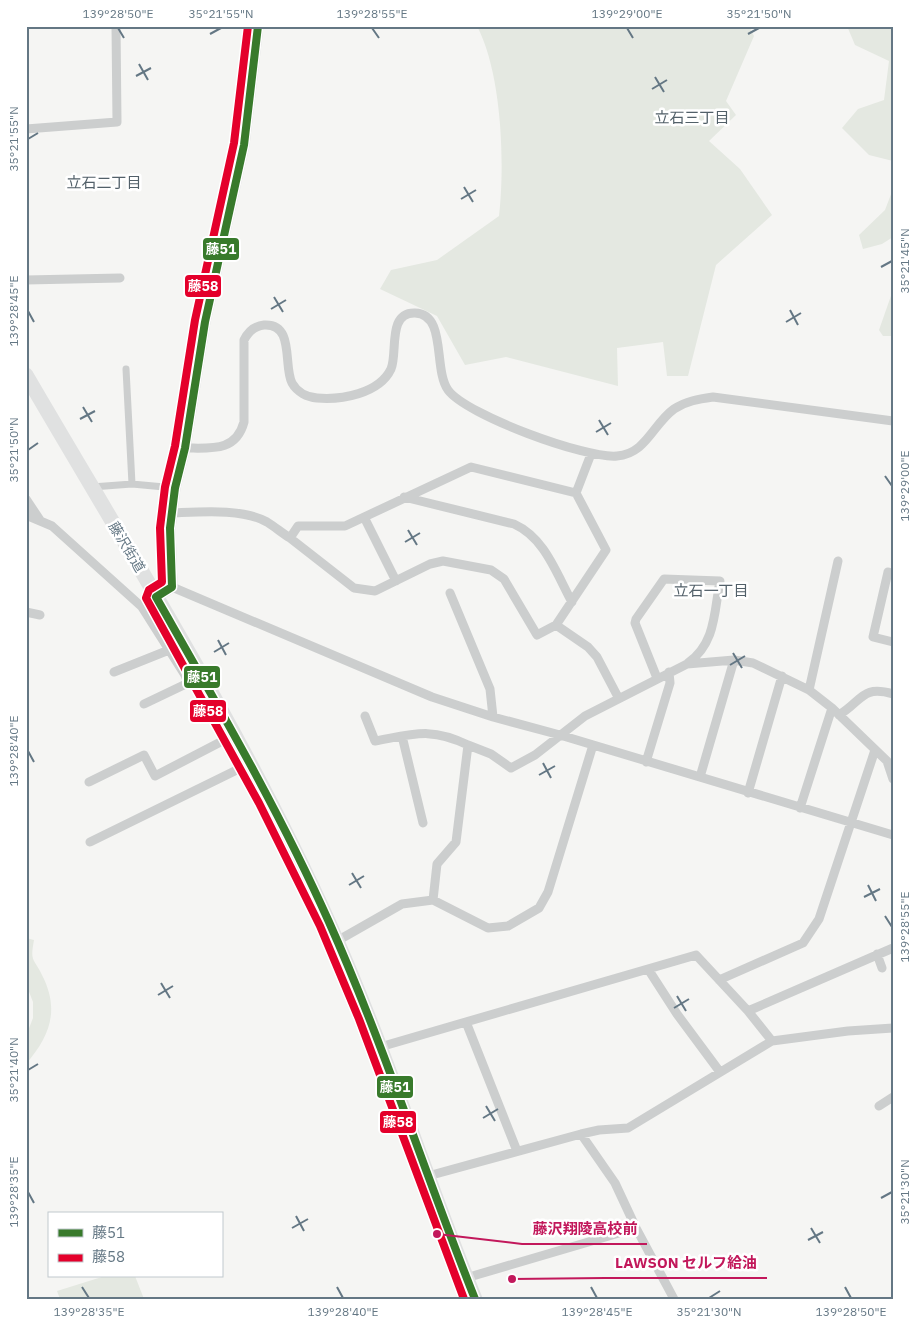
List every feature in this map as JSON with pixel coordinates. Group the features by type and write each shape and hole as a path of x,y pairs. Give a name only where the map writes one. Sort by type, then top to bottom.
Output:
{"highway":[{"name":"藤沢街道","path":"26,375 156,597 191,671 234,735 283,827 337,941 380,1046 475,1299"}],"street":[{"path":"26,129 117,122 116,26"},
{"path":"172,587 171,513 185,448 206,322 244,145 258,26"},
{"path":"26,280 120,278"},
{"path":"185,448 212,448 230,444 241,435 244,422 244,340 248,332 254,328 271,325 279,329 287,348 290,375 296,389 311,397 337,398 365,391 385,377 393,362 397,324 400,318 412,312 426,316 434,326 443,382 451,394 461,403 500,423 591,454 617,457 630,454 640,447 673,410 693,400 713,397 893,421"},
{"path":"126,369 132,484"},
{"path":"576,493 591,454"},
{"path":"171,513 223,513 252,517 266,522 290,538 354,588 375,591 430,564 443,561 491,570 504,579 537,635 556,625 606,550 576,493 471,467 345,526 298,526 290,538"},
{"path":"92,487 132,484 175,488"},
{"path":"404,497 514,524 528,530 539,540 572,602"},
{"path":"26,499 41,521"},
{"path":"26,515 52,526 142,608 169,650 191,671 188,682 144,704"},
{"path":"364,517 396,581"},
{"path":"810,690 838,561"},
{"path":"893,574 888,572 873,637 893,642"},
{"path":"366,716 375,741 430,732 449,735 491,754 511,768 535,755 585,716 618,697 687,664 700,654 709,641 720,581 664,579 636,619 635,623 657,678"},
{"path":"156,597 172,587"},
{"path":"172,587 432,697 748,793 893,834"},
{"path":"450,593 490,689 493,717"},
{"path":"26,612 40,615"},
{"path":"556,625 588,647 597,657 618,697"},
{"path":"114,672 169,650"},
{"path":"700,777 734,660"},
{"path":"687,664 734,660 753,662 810,690 832,708 886,761 893,778"},
{"path":"646,762 670,683 669,672"},
{"path":"748,793 782,676"},
{"path":"839,715 853,706 864,694 877,689 893,694"},
{"path":"800,808 832,708"},
{"path":"89,782 144,755 155,776 234,735"},
{"path":"402,736 423,823"},
{"path":"433,900 437,864 456,842 468,745"},
{"path":"337,941 402,904 433,900 488,928 508,926 539,908 548,892 593,745"},
{"path":"719,980 804,942 820,920 850,822 875,750"},
{"path":"90,842 249,764"},
{"path":"748,1011 893,948"},
{"path":"877,954 882,968"},
{"path":"380,1046 696,955 748,1011 772,1041"},
{"path":"648,969 677,1014 720,1072"},
{"path":"466,1022 517,1151"},
{"path":"428,1176 581,1134 598,1130 628,1128 772,1041 848,1031 893,1028"},
{"path":"879,1106 893,1097"},
{"path":"581,1134 615,1183 636,1228 674,1299"},
{"path":"466,1278 636,1228"}],"shaded area":[{"path":"477,26 749,26 754,36 726,101 736,115 709,141 740,169 772,215 716,265 688,376 667,376 663,342 617,348 618,386 506,357 465,365 437,316 380,289 391,270 437,260 499,216 502,171 497,93 492,68"},
{"path":"847,26 893,26 893,161 869,155 842,128 858,109 884,100 889,61 855,45"},
{"path":"893,189 893,237 882,244 863,249 859,235 885,210"},
{"path":"893,290 893,336 883,336 879,330"},
{"path":"26,938 34,940 33,959 47,988 51,1011 46,1033 26,1064 26,1036 33,1018 33,1002 26,984"},
{"path":"99,1278 136,1278 144,1299 60,1299 57,1291"}],"transit line":[{"name":"藤58","path":"248,26 234,143 195,320 175,446 165,487 160,528 162,582 149,590 146,598 259,803 320,926 359,1019 464,1299"},
{"name":"藤51","path":"258,26 244,145 205,322 185,448 175,488 170,528 172,587 156,597 224,717 310,880 368,1015 475,1299"}],"place":[{"name":"藤沢翔陵高校前","path":"437,1234"},
{"name":"LAWSON セルフ給油","path":"512,1279"}],"district":[{"name":"立石三丁目","path":"692,118"},
{"name":"立石二丁目","path":"104,183"},
{"name":"立石一丁目","path":"711,591"}]}
